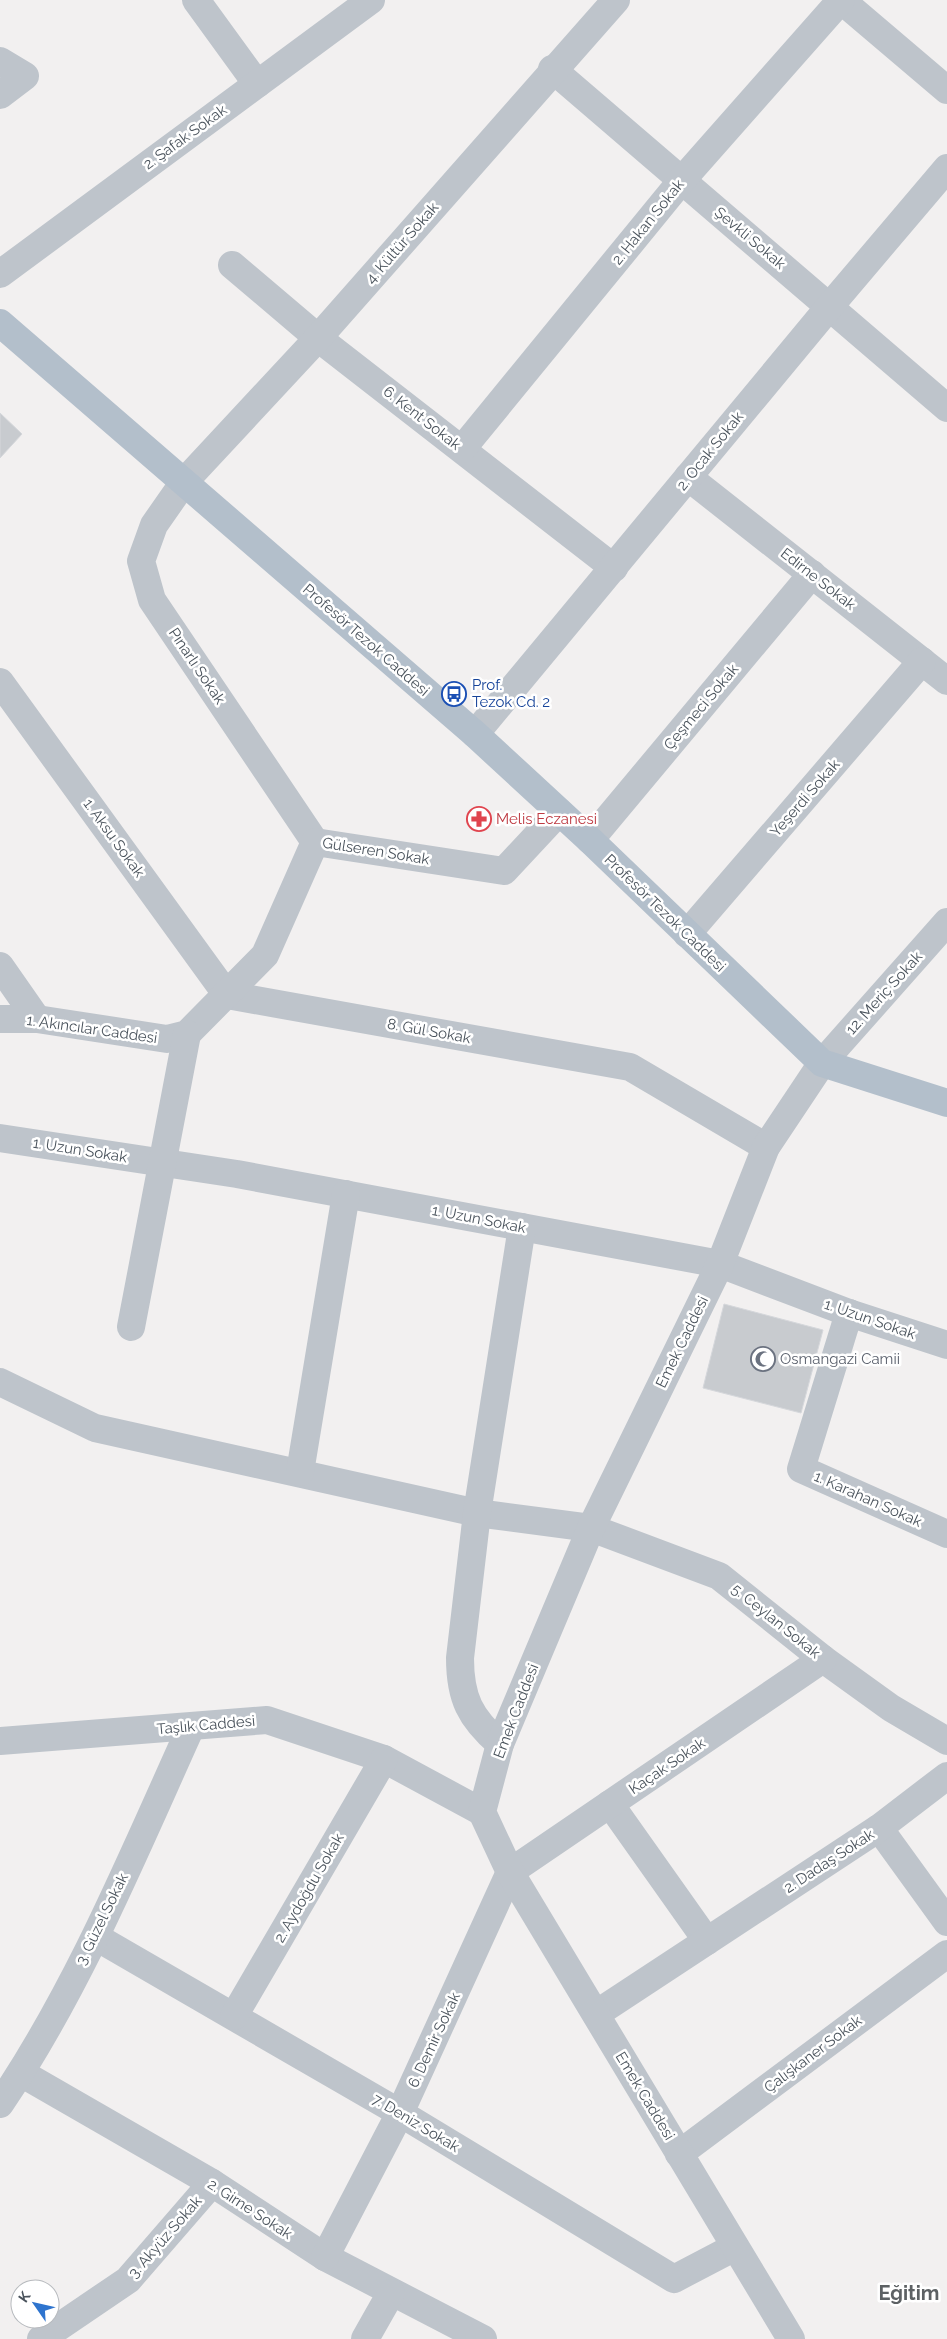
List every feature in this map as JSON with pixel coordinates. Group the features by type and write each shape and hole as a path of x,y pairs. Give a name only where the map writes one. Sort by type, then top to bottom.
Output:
{"main road":[{"name":"Profesör Tezok Caddesi","path":"0,323 475,734 590,840 822,1064 947,1103"}],"street":[{"path":"196,0 257,84"},
{"name":"2. Şafak Sokak","path":"0,274 371,0"},
{"name":"4. Kültür Sokak","path":"184,482 318,338 552,70 616,0"},
{"path":"841,0 947,90"},
{"name":"2. Hakan Sokak","path":"462,449 682,180 841,0"},
{"path":"0,60 25,76 0,95"},
{"name":"Şevkli Sokak","path":"552,70 947,408"},
{"name":"2. Ocak Sokak","path":"475,734 947,168"},
{"name":"6. Kent Sokak","path":"232,265 318,338 614,568"},
{"name":"Edirne Sokak","path":"688,477 947,680"},
{"name":"Pınarlı Sokak","path":"184,482 154,525 141,561 152,600 315,842"},
{"name":"Çeşmeci Sokak","path":"590,840 812,574"},
{"name":"Yeşerdi Sokak","path":"687,934 922,661"},
{"name":"1. Aksu Sokak","path":"0,682 228,995"},
{"name":"Gülseren Sokak","path":"228,995 265,955 315,842 504,871 559,812"},
{"name":"12. Meriç Sokak","path":"822,1064 947,922"},
{"path":"0,966 37,1019"},
{"path":"131,1327 187,1034 228,995"},
{"name":"8. Gül Sokak","path":"228,995 630,1067 766,1146"},
{"name":"1. Akıncılar Caddesi","path":"0,1019 37,1019 167,1039 187,1034"},
{"name":"Emek Caddesi","path":"790,2339 510,1872 482,1812 500,1744 591,1528 720,1264 766,1146 822,1064"},
{"name":"1. Uzun Sokak","path":"0,1138 346,1194 720,1264 849,1313 947,1345"},
{"path":"300,1472 346,1194"},
{"path":"500,1744 484,1730 471,1714 464,1696 460,1677 460,1658 477,1513 522,1227"},
{"name":"1. Karahan Sokak","path":"849,1313 801,1469 947,1534"},
{"name":"5. Ceylan Sokak","path":"0,1382 94,1428 300,1472 477,1513 591,1528 719,1576 823,1659 891,1708 947,1741"},
{"name":"Kaçak Sokak","path":"510,1872 823,1659"},
{"name":"Taşlık Caddesi","path":"1,1743 267,1720 384,1759 482,1812"},
{"name":"3. Güzel Sokak","path":"0,2104 21,2073 96,1937 191,1727"},
{"name":"2. Aydoğdu Sokak","path":"234,2016 384,1759"},
{"name":"2. Dadaş Sokak","path":"596,2014 879,1828 947,1776"},
{"path":"610,1804 707,1941"},
{"path":"879,1828 947,1922"},
{"name":"6. Demir Sokak","path":"324,2257 400,2113 510,1872"},
{"name":"7. Deniz Sokak","path":"96,1937 400,2113 674,2279 735,2247"},
{"name":"Çalışkaner Sokak","path":"679,2154 947,1954"},
{"name":"2. Girne Sokak","path":"21,2073 212,2183 324,2257 483,2339"},
{"name":"3. Akyüz Sokak","path":"42,2339 128,2280 212,2183"},
{"path":"365,2339 391,2293"}],"building":[{"path":"0,413 22,434 0,458"},
{"name":"Osmangazi Camii","path":"724,1304 823,1330 801,1413 703,1388"}],"place":[{"name":"Prof. Tezok Cd. 2","path":"454,694"},
{"name":"Melis Eczanesi","path":"479,819"},
{"name":"Osmangazi Camii","path":"763,1359"}],"district":[{"name":"Eğitim","path":"909,2293"}]}
